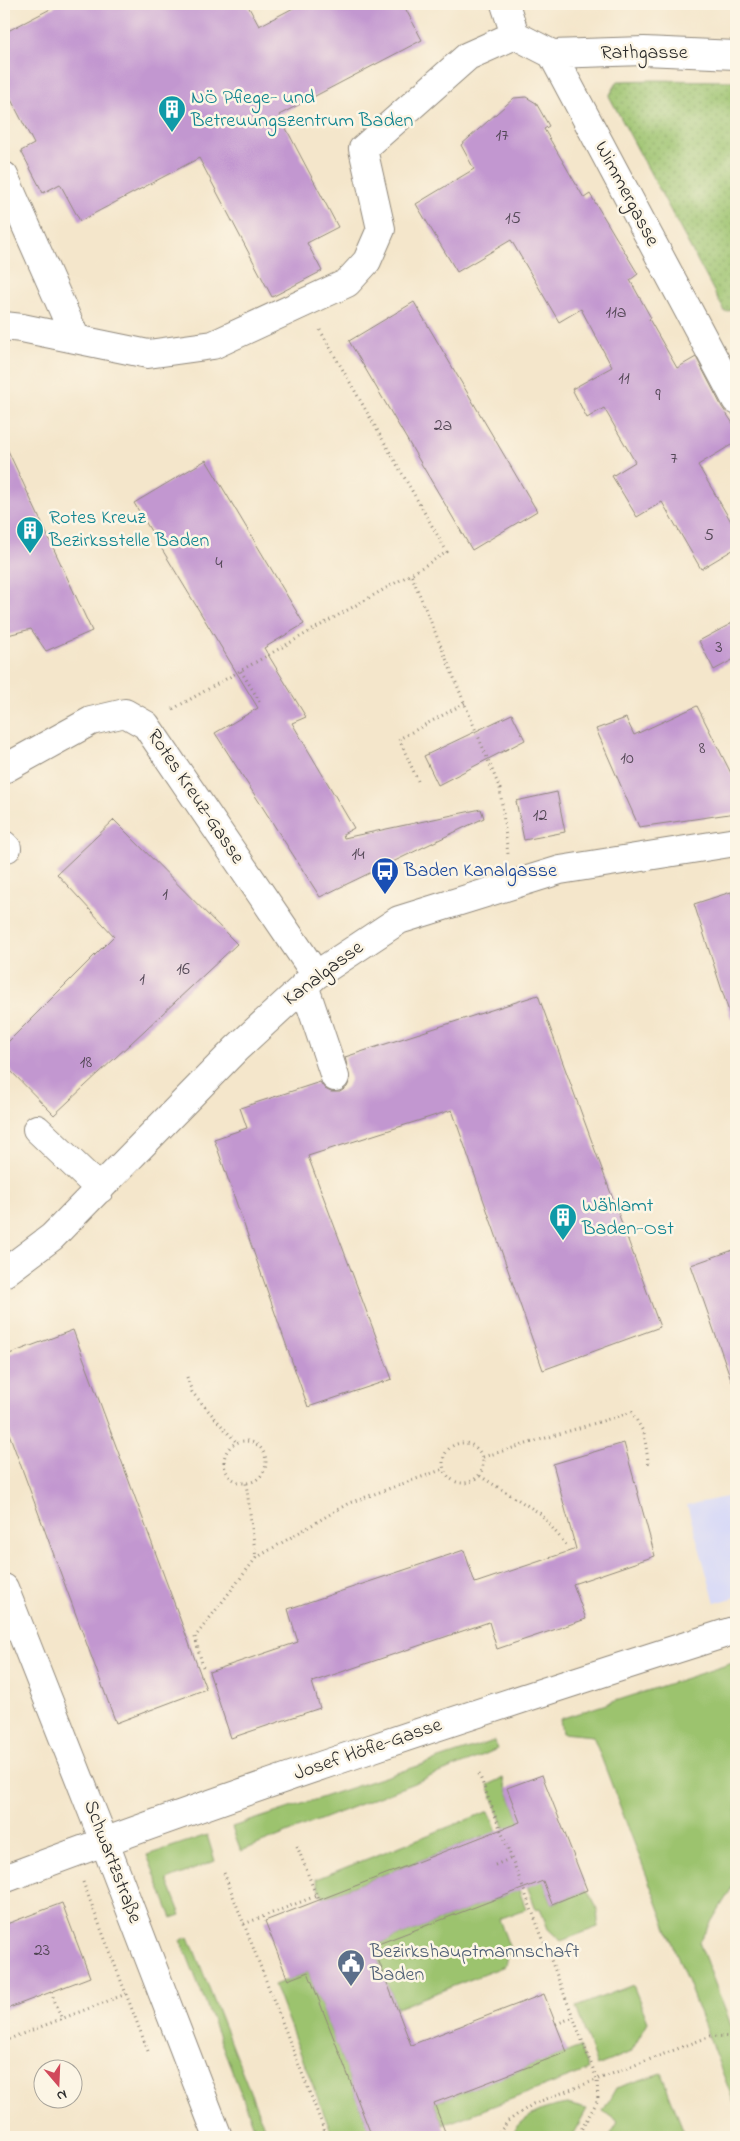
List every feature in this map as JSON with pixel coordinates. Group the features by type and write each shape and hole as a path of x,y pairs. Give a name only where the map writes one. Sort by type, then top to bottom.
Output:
{"street":[{"path":"506,4 514,35 552,54"},
{"path":"4,326 148,354 213,345 347,283 367,261 381,229 363,149 468,56 514,35"},
{"name":"Rathgasse","path":"552,54 644,51 736,54"},
{"name":"Wimmergasse","path":"552,54 736,400"},
{"path":"4,176 76,339"},
{"name":"Rotes Kreuz-Gasse","path":"4,769 91,721 125,712 146,725 310,980 335,1078"},
{"name":"Kanalgasse","path":"4,1273 52,1237 236,1049 310,980 399,920 560,870 736,842"},
{"path":"38,1129 100,1189"},
{"name":"Schwartzstraße","path":"4,1588 218,2137"},
{"name":"Josef Höfle-Gasse","path":"4,1879 104,1841 497,1707 736,1630"}],"path":[{"path":"146,725 447,552 304,303"},
{"path":"411,574 500,789 511,885"},
{"path":"241,671 262,705"},
{"path":"418,781 399,739 465,703"},
{"path":"187,1377 192,1392 237,1443"},
{"path":"483,1457 632,1412 644,1432 650,1467"},
{"path":"251,1442 262,1450 265,1457 264,1471 259,1477 246,1483 234,1480 229,1476 224,1464 227,1451 237,1443 251,1442"},
{"path":"468,1444 475,1446 483,1457 484,1464 480,1476 469,1483 456,1483 446,1475 444,1455 454,1445 468,1444"},
{"path":"204,1666 195,1637 256,1558 350,1503 444,1469"},
{"path":"480,1476 541,1514 567,1546"},
{"path":"246,1483 256,1558"},
{"path":"479,1774 597,2079 598,2100 577,2137"},
{"path":"244,1924 317,1898 297,1846"},
{"path":"72,1853 149,2053"},
{"path":"495,1865 512,1858"},
{"path":"224,1873 327,2137"},
{"path":"51,1992 62,2019"},
{"path":"4,2041 126,1994"},
{"path":"556,2024 574,2018"},
{"path":"496,2137 508,2121 532,2104 711,2036 736,2037"}],"shaded area":[{"path":"736,1495 736,1597 715,1603 687,1505"}],"green space":[{"path":"618,81 736,81 736,308 725,312 609,96"},
{"path":"736,1662 736,1881 699,1942 736,2038 736,2108 593,1736 562,1733 560,1719"},
{"path":"494,1741 497,1749 470,1761 241,1851 232,1827"},
{"path":"503,1778 552,1904 587,1890 596,1907 598,1927 561,1941 548,1929 540,1908 536,1909 488,1785"},
{"path":"489,1811 505,1854 483,1836 323,1898 316,1879"},
{"path":"207,1835 215,1861 167,1880 181,1915 172,1918 147,1855"},
{"path":"510,1866 526,1909 499,1919 509,1946 505,1966 397,2008 373,1946 506,1895"},
{"path":"189,1937 268,2137 258,2137 181,1940"},
{"path":"308,1972 370,2131 353,2137 333,2137 274,1985"},
{"path":"633,1985 648,2022 631,2052 597,2066 576,2007"},
{"path":"580,2047 588,2070 443,2125 434,2103"},
{"path":"661,2073 686,2137 609,2137 618,2122 603,2111 616,2088"},
{"path":"567,2104 587,2109 571,2137 510,2137 515,2129 527,2118 542,2110"}],"building":[{"name":"NÖ Pflege- und Betreuungszentrum Baden","path":"60,4 247,4 259,26 301,4 403,4 422,40 279,115 338,227 307,243 322,271 272,297 199,158 80,221 60,184 43,193 21,151 34,144 4,86 4,33"},
{"path":"526,97 536,103 549,126 544,129 584,198 590,194 638,274 630,280 651,318 649,319 677,368 696,357 722,407 736,428 736,442 698,465 736,530 736,548 701,569 662,502 637,517 612,476 635,462 604,408 587,418 572,389 612,367 581,309 559,322 511,240 457,272 416,204 474,169 461,145 514,98"},
{"path":"414,302 537,511 472,550 349,341"},
{"name":"Rotes Kreuz Bezirksstelle Baden","path":"4,442 92,631 46,651 31,629 4,636"},
{"path":"206,460 304,624 264,648 306,717 292,723 354,828 343,834 344,838 481,809 484,818 320,897 215,733 258,708 134,503"},
{"path":"736,621 736,658 714,670 699,641"},
{"path":"697,706 735,781 736,813 639,827 596,729 626,718 634,735"},
{"path":"512,714 525,740 438,785 424,756"},
{"path":"557,792 565,832 524,840 516,801"},
{"path":"114,820 237,944 54,1115 4,1064 4,1046 114,936 57,874"},
{"path":"731,892 736,908 736,1017 731,1018 694,904"},
{"name":"Wählamt Baden-Ost","path":"538,995 660,1327 543,1370 452,1110 308,1156 392,1379 308,1407 214,1139 247,1128 240,1108 320,1082 325,1089 331,1092 340,1092 347,1087 350,1080 345,1057"},
{"path":"736,1249 736,1382 732,1382 691,1265"},
{"path":"73,1330 206,1689 116,1723 4,1420 4,1356"},
{"path":"624,1443 655,1556 573,1584 586,1619 497,1649 489,1622 312,1682 320,1708 231,1738 209,1672 298,1642 288,1609 464,1550 475,1583 576,1549 553,1464"},
{"name":"Bezirkshauptmannschaft Baden","path":"542,1775 587,1890 552,1904 543,1881 373,1946 411,2045 544,1994 567,2052 434,2103 447,2137 372,2137 308,1972 288,1980 265,1921 520,1822 507,1788"},
{"path":"62,1903 90,1977 4,2010 4,1925"}],"place":[{"name":"NÖ Pflege- und Betreuungszentrum Baden","path":"172,133"},
{"name":"Rotes Kreuz Bezirksstelle Baden","path":"30,554"},
{"name":"Baden Kanalgasse","path":"385,895"},
{"name":"Wählamt Baden-Ost","path":"563,1241"},
{"name":"Bezirkshauptmannschaft Baden","path":"351,1987"}]}
